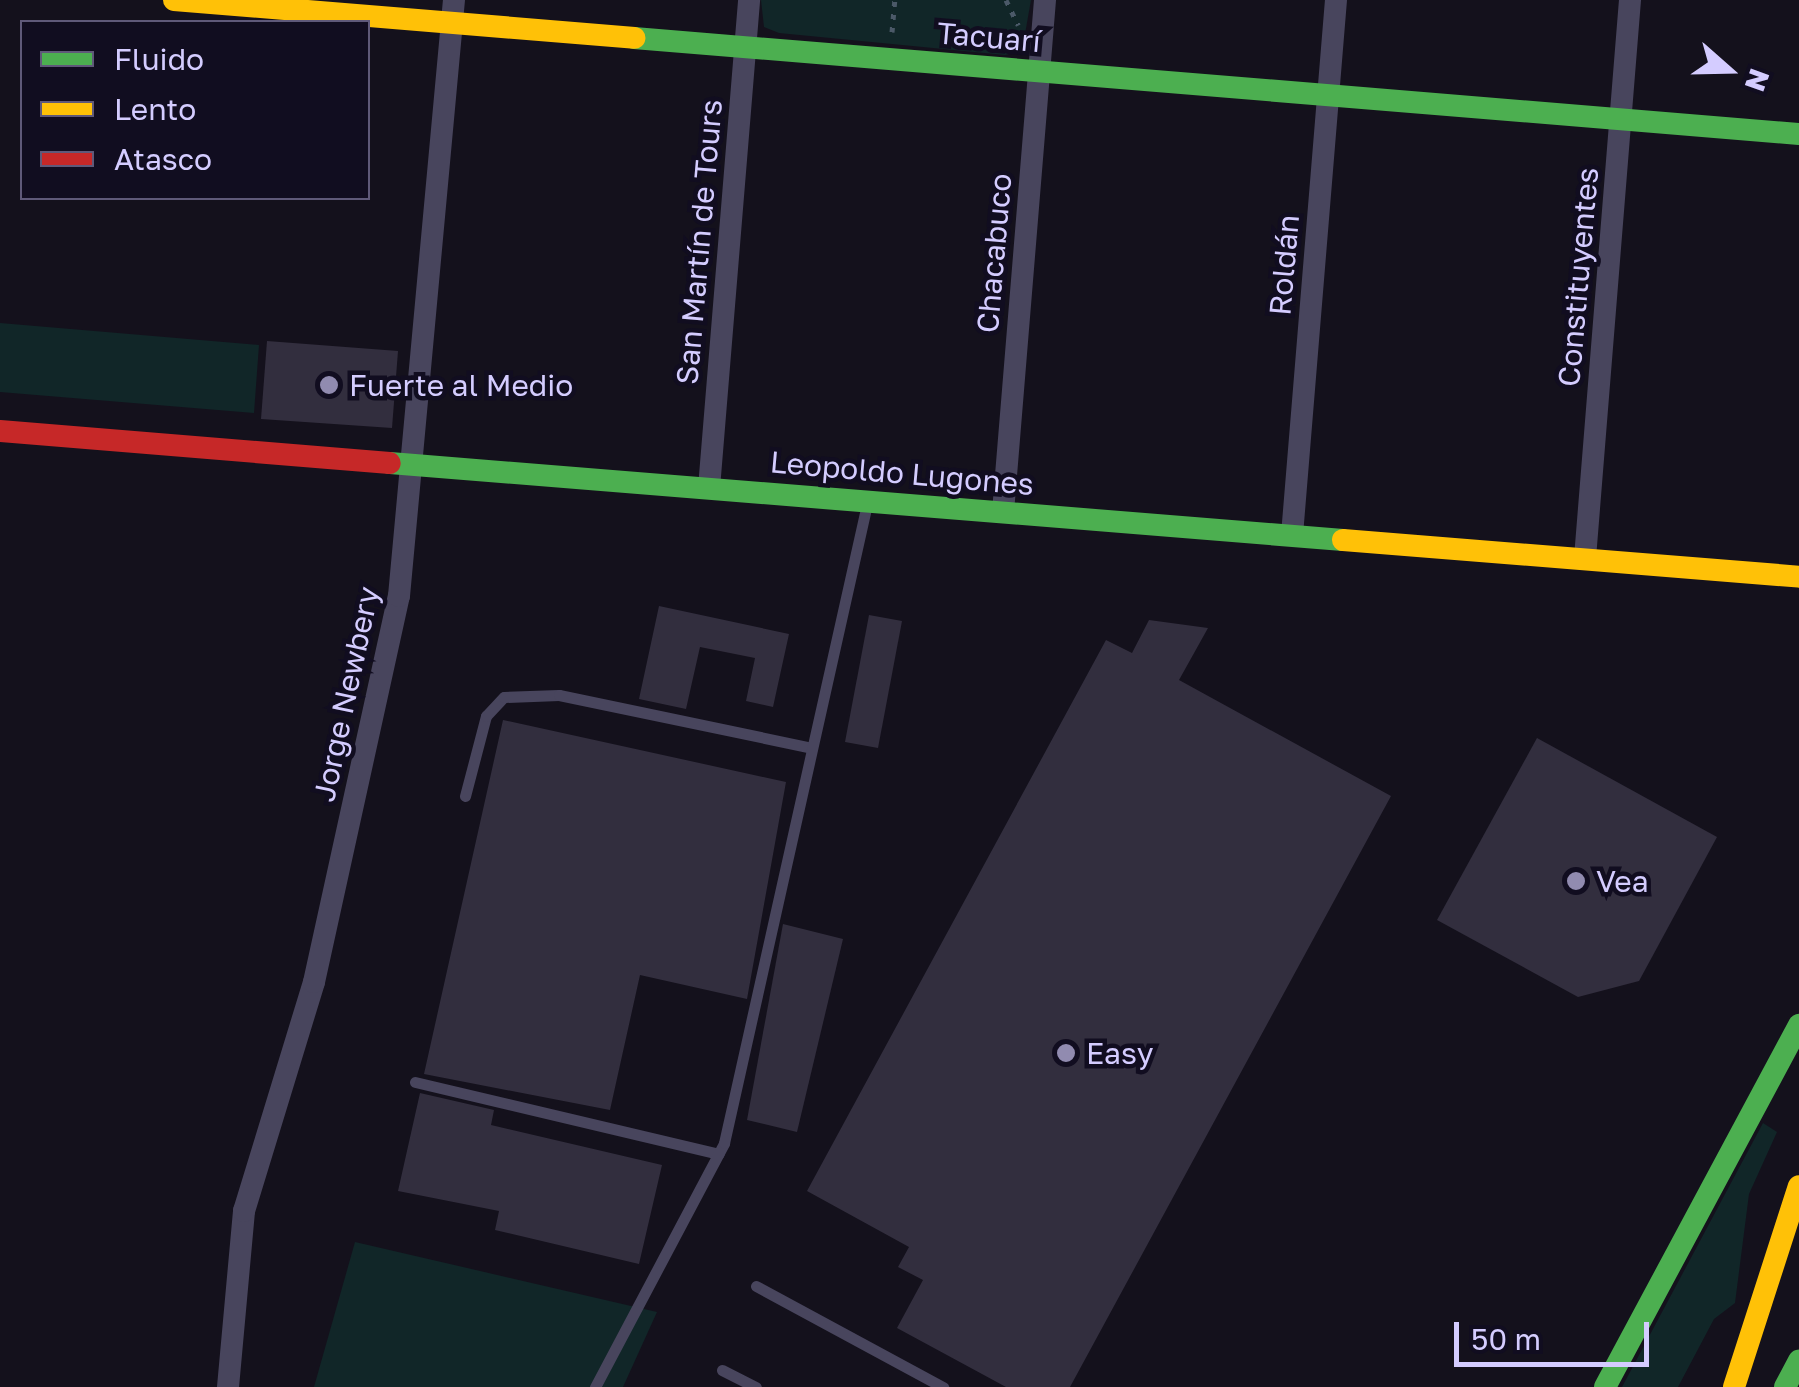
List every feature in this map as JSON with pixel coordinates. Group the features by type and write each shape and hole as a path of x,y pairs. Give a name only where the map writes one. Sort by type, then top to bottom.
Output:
{"main road":[{"name":"Tacuarí","path":"174,0 453,11 744,47 1799,134"},
{"name":"Leopoldo Lugones","path":"0,431 1799,577"},
{"path":"1605,1387 1799,1025"},
{"path":"1734,1387 1799,1186"},
{"path":"1786,1387 1799,1361"}],"street":[{"name":"San Martín de Tours","path":"710,488 748,0"},
{"name":"Chacabuco","path":"1002,512 1044,0"},
{"name":"Roldán","path":"1292,535 1336,0"},
{"name":"Constituyentes","path":"1585,558 1630,0"},
{"name":"Jorge Newbery","path":"228,1387 244,1211 314,982 399,596 417,464 453,11"}],"lane":[{"path":"595,1387 719,1154 867,500"},
{"path":"466,796 486,716 504,697 559,695 812,748"},
{"path":"414,1082 719,1154"},
{"path":"756,1286 943,1387"},
{"path":"722,1370 756,1387"}],"green space":[{"path":"761,0 1031,0 1022,51 1005,55 779,33 764,27"},
{"path":"0,323 259,345 254,413 0,392"},
{"path":"1763,1123 1777,1132 1749,1194 1735,1303 1714,1319 1678,1387 1622,1387"},
{"path":"355,1242 657,1312 623,1387 314,1387"}],"building":[{"name":"Fuerte al Medio","path":"267,341 398,351 392,428 261,419"},
{"path":"659,606 789,634 773,707 746,701 755,658 700,647 686,709 639,699"},
{"path":"869,615 902,621 878,748 845,742"},
{"name":"Easy","path":"1149,620 1208,628 1179,680 1391,796 1070,1387 1006,1387 897,1328 923,1280 898,1267 909,1247 807,1191 1106,640 1132,653"},
{"path":"503,720 786,782 747,999 640,975 610,1110 424,1074"},
{"name":"Vea","path":"1537,738 1717,837 1639,981 1578,997 1437,920"},
{"path":"783,924 843,939 797,1132 747,1120"},
{"path":"420,1093 494,1110 491,1125 662,1165 639,1264 495,1230 499,1211 398,1191"}],"traffic: fast":[{"path":"634,38 1799,134"},
{"path":"390,463 1343,540"},
{"path":"1605,1387 1799,1025"},
{"path":"1785,1387 1799,1361"}],"traffic: slow":[{"path":"174,0 634,38"},
{"path":"1343,540 1799,577"},
{"path":"1734,1387 1799,1186"}],"traffic: jam":[{"path":"0,431 390,463"}],"place":[{"name":"Fuerte al Medio","path":"329,385"},
{"name":"Vea","path":"1576,881"},
{"name":"Easy","path":"1066,1053"}]}
